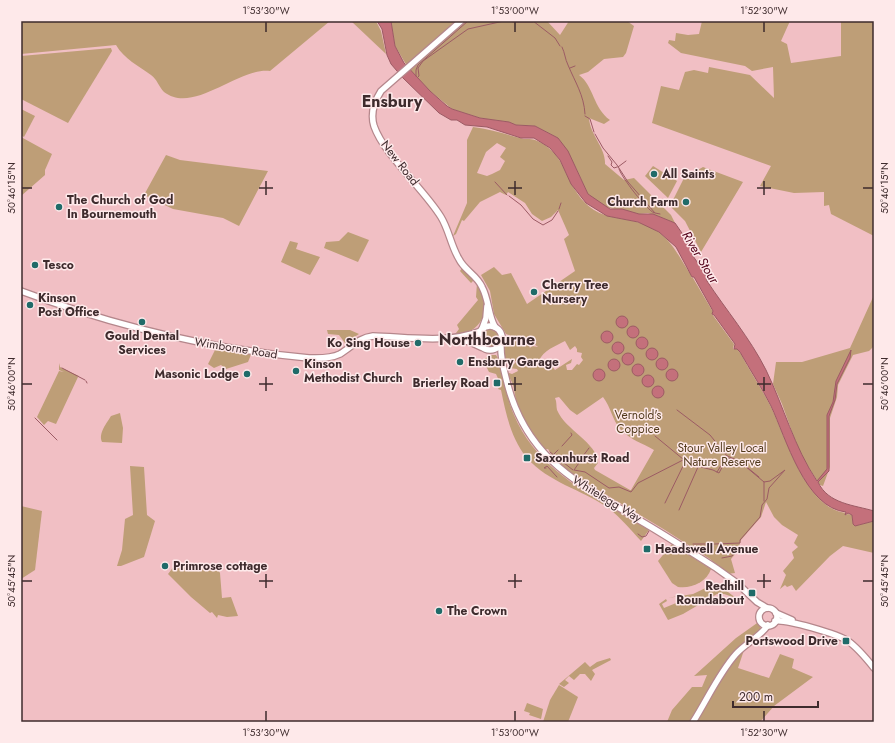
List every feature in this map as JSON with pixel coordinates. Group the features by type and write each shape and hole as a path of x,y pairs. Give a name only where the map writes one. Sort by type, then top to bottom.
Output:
{"main road":[{"name":"New Road","path":"461,21 381,91 375,100 373,112 374,125 381,141 434,206 442,219 459,260 477,279 487,300 495,327"},
{"name":"Wimborne Road","path":"21,291 75,310 153,333 217,346 275,355 309,358 330,357 338,354 362,338 373,336 452,338 471,335 481,330"},
{"path":"481,330 488,326 495,327 501,335 501,341 498,347 492,350 482,348 478,341 481,330 486,318 487,300"},
{"name":"Wimborne Road","path":"452,338 470,342 482,348"},
{"name":"Whitelegg Way","path":"501,341 501,360 511,397 518,415 532,440 552,463 577,482 716,568 737,583 757,602 767,608"},
{"name":"Whitelegg Way","path":"492,350 501,360"},
{"path":"757,602 762,622 757,636"},
{"path":"760,614 767,608 771,609 788,619 843,635 851,639 867,657 874,668"},
{"path":"775,621 776,613"},
{"path":"693,722 735,655 763,632 768,625 775,621 787,622 839,636 848,641 874,662"},
{"path":"762,622 768,625"}],"green space":[{"path":"21,21 330,21 270,71 257,72 244,76 216,89 189,98 176,98 164,92 153,77 127,58 116,45 21,54"},
{"path":"351,21 376,21 381,31 386,54"},
{"path":"391,21 459,21 407,66 395,46"},
{"path":"465,21 547,21 560,35 569,21 627,21 634,26 626,53 623,57 604,59 588,72 579,75 588,85 604,115 610,120 604,124 589,118 592,130 603,152 605,164 624,180 634,178 671,215 675,223 648,213 639,214 605,207 588,194 576,168 558,138 535,126 516,125 508,122 480,118 452,109 430,91 410,70"},
{"path":"702,21 790,21 781,41 787,44 791,63 841,56 841,21 874,21 874,236 831,214 829,205 824,206 824,192 794,193 760,186 771,166 652,123 661,86 679,90 685,72 694,70 708,73 709,67 750,75 774,98 773,67 752,71 745,66 681,53 668,43 669,40 675,41 676,33 688,35 699,34"},
{"path":"111,48 112,51 68,123 21,99 21,56"},
{"path":"21,109 35,116 24,137 21,135"},
{"name":"Stour Valley Local Nature Reserve","path":"473,127 491,130 522,139 533,139 538,141 555,154 578,194 587,205 599,213 648,226 664,236 693,278 713,312 712,314 734,344 733,349 737,349 741,354 771,407 799,470 809,486 820,499 832,509 846,513 845,515 852,515 853,524 855,526 874,521 874,553 843,546 830,556 796,591 792,585 787,587 785,585 780,589 786,575 783,571 794,558 792,552 798,547 794,543 798,535 782,525 774,517 766,502 761,517 741,540 737,552 731,559 735,573 727,574 710,559 665,530 573,475 551,457 548,449 544,450 525,425 517,408 513,387 508,376 509,373 512,374 518,371 517,369 509,368 510,364 514,364 517,361 508,362 503,354 504,344 507,338 517,338 528,342 530,348 532,346 538,347 525,339 506,334 494,314 490,291 481,275 494,267 502,275 511,273 527,304 575,271 564,239 569,235 558,210 551,217 542,221 532,214 525,203 508,192 506,195 500,192 480,202 464,221 462,220 456,234 453,236 467,203 467,140","holes":["497,143 506,148 500,157 505,161 500,170 487,176 477,173 486,152","565,341 570,350 575,346 577,352 582,353 581,357 583,360 572,370 567,370 566,365 571,363 572,359 555,370 548,361 544,363 539,361 543,354","559,397 570,410 577,415 603,397 621,430 633,439 654,450 631,490 595,470 594,468 598,463 596,456 587,443 561,417 557,410 555,398"]},
{"path":"21,137 52,154 45,170 45,175 21,196"},
{"path":"166,155 180,160 268,171 239,226 223,218 173,209 144,195"},
{"path":"653,166 677,181 668,198 645,176"},
{"path":"703,167 743,182 701,252 685,221 670,206 684,178"},
{"path":"348,232 369,240 358,262 324,248 326,242 339,241"},
{"path":"290,241 298,243 296,249 320,257 310,275 281,262"},
{"path":"462,268 478,283 485,300 485,308 480,323 467,333 458,335 456,333 459,329 457,325 478,300 476,297 477,283 474,280 471,283 460,271"},
{"path":"874,295 874,346 869,351 853,355 838,385 837,397 830,418 830,467 823,486 820,485 800,454 773,384 776,362 802,362 850,348"},
{"path":"490,328 497,331 500,338 497,345 490,348 483,345 480,338 483,331"},
{"path":"327,330 350,330 359,334 345,343 339,335 328,334"},
{"path":"217,346 252,352 248,362 226,369 221,365 214,368 208,364"},
{"path":"490,355 496,355 499,360 511,408 525,435 538,453 554,469 572,483 649,530 641,541 621,519 607,507 555,480 535,466 521,451 510,426 501,390 498,389 501,385 496,374 489,372 483,360"},
{"path":"59,363 60,367 79,376 77,376 78,377 56,424 48,421 44,425 37,417 59,371 64,372 59,370"},
{"path":"120,413 123,428 122,443 102,442 101,435 105,425 111,416"},
{"path":"130,466 144,467 147,515 155,521 144,557 121,566 117,566 122,550 125,519 133,515"},
{"path":"21,506 42,511 35,570 21,579"},
{"path":"672,544 711,569 706,578 698,584 688,587 678,587 672,583 658,561"},
{"path":"178,561 196,570 215,564 220,573 222,598 231,597 238,616 227,617 218,615 217,618 212,612 210,613 191,597 168,574"},
{"path":"716,583 736,598 724,594 717,594 683,614 668,620 659,604 666,599 667,601 662,604 664,608 681,601 678,596 693,594"},
{"path":"760,621 760,630 746,644 738,668 769,678 780,654 794,659 792,668 813,677 774,706 760,722 667,722 672,710 692,687 702,687 707,675 694,676 736,638"},
{"path":"610,658 611,660 592,670 595,674 591,681 585,674 580,674 574,680 569,676 565,680 569,683 564,687 559,684 585,662 590,667 597,662"},
{"path":"559,685 578,697 568,722 543,722 550,700"},
{"path":"527,703 543,709 541,719 529,715 530,713 524,711"}],"shaded area":[{"path":"377,21 391,21 395,46 404,63 430,91 447,106 480,118 509,122 516,125 535,126 558,138 568,151 588,194 610,209 622,209 639,214 653,214 675,223 693,249 693,256 706,275 707,281 760,358 802,455 817,481 827,469 827,415 833,402 836,381 851,350 850,358 837,384 835,400 829,416 829,471 818,482 828,495 835,499 850,505 874,511 874,521 855,526 853,524 852,515 848,513 845,515 846,512 832,508 819,498 808,485 799,470 764,392 740,352 737,349 734,349 735,344 712,314 713,311 676,247 659,232 638,222 607,216 586,203 571,184 560,160 550,148 534,138 521,138 487,127 465,125 457,120 451,120 439,113 403,78 391,64 387,55 382,29"},
{"path":"624,316 627,317 627,327 620,328 617,327 616,320 617,317"},
{"path":"635,326 638,327 638,337 631,338 628,337 627,330 628,327"},
{"path":"609,331 612,332 612,342 605,343 602,342 601,335 602,332"},
{"path":"644,337 647,338 647,348 640,349 637,348 636,341 637,338"},
{"path":"620,342 623,343 623,353 616,354 613,353 612,346 613,343"},
{"path":"654,348 657,349 657,359 650,360 647,359 646,352 647,349"},
{"path":"630,353 633,354 633,364 626,365 623,364 622,357 623,354"},
{"path":"664,358 667,359 667,369 660,370 657,369 656,362 657,359"},
{"path":"616,359 619,360 619,370 612,371 609,370 608,363 609,360"},
{"path":"640,364 643,365 643,375 636,376 633,375 632,368 633,365"},
{"path":"601,369 604,370 604,380 597,381 594,380 593,373 594,370"},
{"path":"674,369 677,370 677,380 670,381 667,380 666,373 667,370"},
{"path":"650,375 653,376 653,386 646,387 643,386 642,379 643,376"},
{"path":"660,386 663,387 663,397 656,398 653,397 652,390 653,387"}],"waterway":[{"path":"416,76 418,65 468,21"},
{"path":"418,77 418,68 423,61 468,29 504,21"},
{"path":"512,21 519,21"},
{"path":"533,21 555,38 560,46"},
{"path":"513,22 533,22"},
{"path":"562,47 567,63 581,95 585,114"},
{"path":"570,68 575,66"},
{"path":"585,116 590,119 594,132"},
{"path":"595,134 603,148 617,165 628,182 655,213 660,214"},
{"path":"608,156 612,162 611,165 614,168 617,167"},
{"path":"618,167 626,161"},
{"path":"619,169 635,193 654,213"},
{"path":"495,182 507,195"},
{"path":"509,196 521,205 533,219 543,225 552,220 558,211"},
{"path":"559,209 561,203"},
{"path":"62,368 85,380"},
{"path":"677,410 710,435 727,456 739,461 764,482 770,481 785,470 769,488 767,499 762,505 760,517 740,540 740,543 715,544"},
{"path":"35,418 57,440"},
{"path":"562,446 572,435 571,433"},
{"path":"655,436 689,464 719,473 727,458 737,460"},
{"path":"583,456 589,448"},
{"path":"553,455 558,450"},
{"path":"550,452 573,470"},
{"path":"717,472 727,456"},
{"path":"581,460 574,470 585,472 609,488 619,487 631,492 638,483 683,460"},
{"path":"665,503 685,462"},
{"path":"743,464 759,477"},
{"path":"546,468 544,468 547,466 557,477"},
{"path":"679,510 698,467"},
{"path":"764,482 764,501"},
{"path":"638,534 642,537 646,536 649,531"},
{"path":"693,544 714,544"},
{"path":"722,558 732,556 737,550"}],"place":[{"name":"All Saints","path":"654,174"},
{"name":"Church Farm","path":"686,202"},
{"name":"The Church of God In Bournemouth","path":"59,207"},
{"name":"Tesco","path":"35,265"},
{"name":"Cherry Tree Nursery","path":"534,292"},
{"name":"Kinson Post Office","path":"30,305"},
{"name":"Gould Dental Services","path":"142,322"},
{"name":"Ko Sing House","path":"418,343"},
{"name":"Ensbury Garage","path":"460,362"},
{"name":"Kinson Methodist Church","path":"296,371"},
{"name":"Masonic Lodge","path":"247,374"},
{"name":"Brierley Road","path":"497,383"},
{"name":"Saxonhurst Road","path":"527,458"},
{"name":"Headswell Avenue","path":"647,549"},
{"name":"Primrose cottage","path":"165,566"},
{"name":"Redhill Roundabout","path":"752,593"},
{"name":"The Crown","path":"439,611"},
{"name":"Portswood Drive","path":"846,641"}],"district":[{"name":"Ensbury","path":"392,101"},
{"name":"Northbourne","path":"487,339"}],"water label":[{"name":"River Stour","path":"701,257"}],"park label":[{"name":"Vernold's Coppice","path":"638,422"}]}
